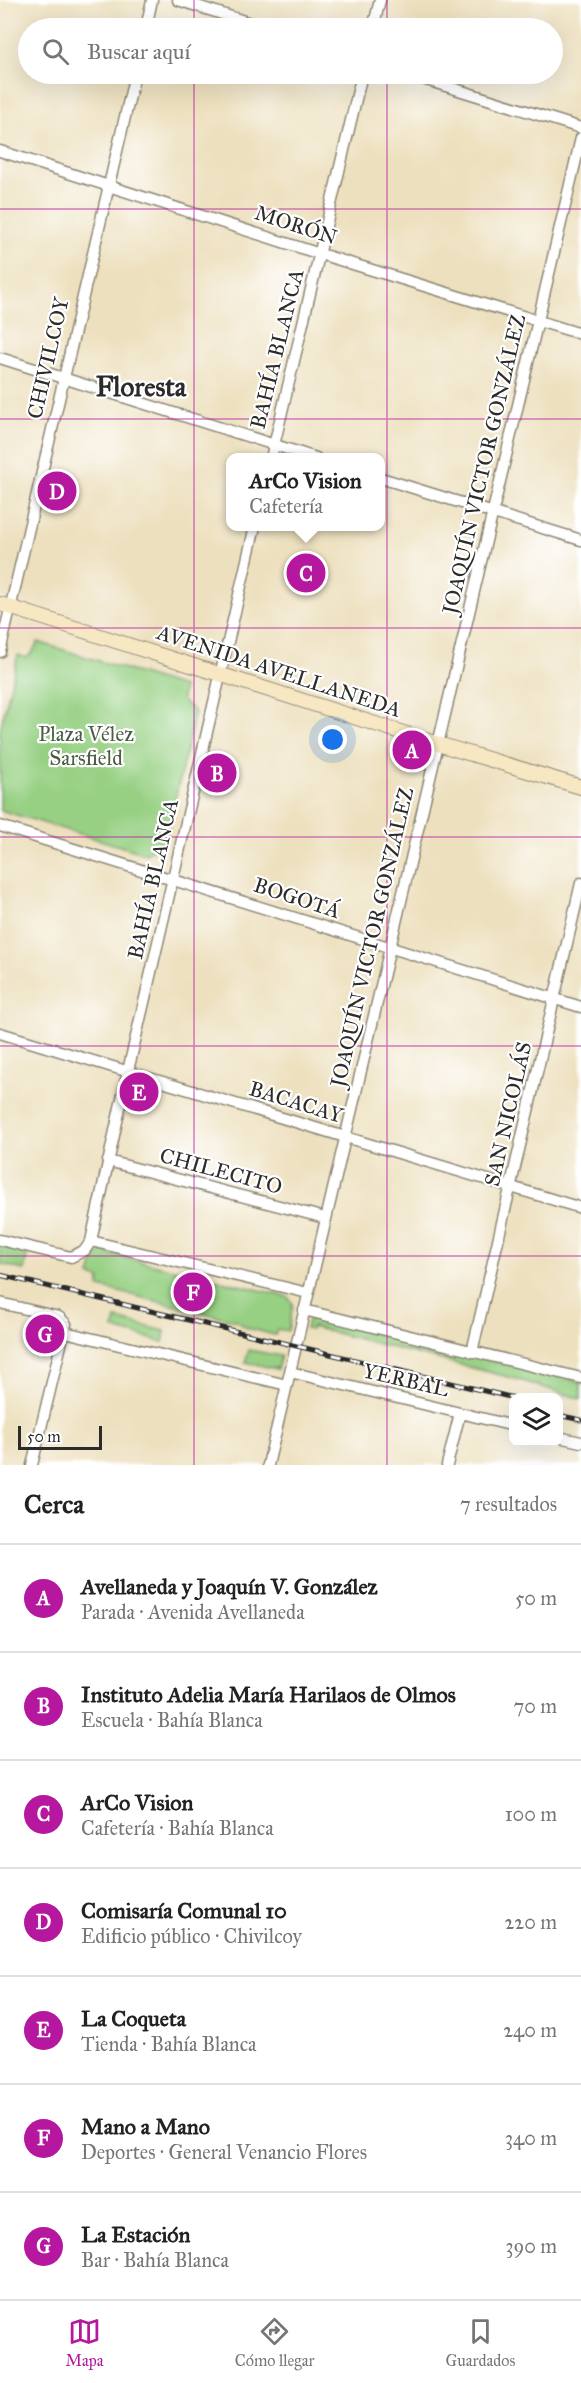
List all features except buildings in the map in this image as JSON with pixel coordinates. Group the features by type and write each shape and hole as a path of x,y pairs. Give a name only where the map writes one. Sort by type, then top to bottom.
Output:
{"main road":[{"name":"AVENIDA AVELLANEDA","path":"5,605 438,744 581,787"}],"street":[{"path":"148,18 152,0"},
{"path":"178,0 235,18"},
{"path":"376,18 380,0"},
{"name":"CHIVILCOY","path":"0,652 5,605 63,378 133,84"},
{"name":"BAHÍA BLANCA","path":"272,453 360,84"},
{"path":"439,84 581,128"},
{"name":"JOAQUÍN VICTOR GONZÁLEZ","path":"268,1465 581,138"},
{"name":"MORÓN","path":"0,151 320,254 581,334"},
{"path":"0,358 301,453"},
{"path":"385,479 581,540"},
{"name":"BAHÍA BLANCA","path":"91,1241 128,1071 254,531"},
{"name":"BOGOTÁ","path":"0,826 581,1007"},
{"name":"SAN NICOLÁS","path":"472,1352 581,884"},
{"name":"BACACAY","path":"0,1033 581,1208"},
{"name":"CHILECITO","path":"108,1161 325,1218"},
{"path":"0,1240 71,1257 85,1250 91,1241 308,1293"},
{"path":"0,1303 59,1317 65,1327 287,1385"},
{"path":"304,1310 581,1378"},
{"path":"32,1465 65,1327"},
{"name":"YERBAL","path":"290,1372 509,1425"},
{"path":"447,1465 460,1413"},
{"path":"563,1438 581,1442"}],"green space":[{"name":"Plaza Vélez Sarsfield","path":"38,642 183,687 182,700 195,712 166,839 146,854 0,810 0,729 18,655 26,658"},
{"path":"0,1245 28,1252 24,1270 0,1264"},
{"path":"102,1252 288,1297 293,1304 288,1331 277,1329 275,1335 247,1328 237,1321 99,1287 100,1279 90,1276 95,1257"},
{"path":"312,1318 581,1382 581,1399 516,1379 312,1327 311,1330 306,1329 308,1320"},
{"path":"116,1319 165,1331 163,1342 114,1329"},
{"path":"249,1350 281,1356 277,1369 245,1362"}],"railway":[{"path":"0,1275 509,1397"},
{"path":"563,1416 581,1420"}],"place":[{"name":"Comisaría Comunal 10","path":"57,491"},
{"name":"ArCo Vision","path":"306,573"},
{"name":"Avellaneda y Joaquín V. González","path":"412,750"},
{"name":"Instituto Adelia María Harilaos de Olmos","path":"217,773"},
{"name":"La Coqueta","path":"139,1092"},
{"name":"Mano a Mano","path":"193,1292"},
{"name":"La Estación","path":"45,1334"}],"district":[{"name":"Floresta","path":"141,387"}]}
